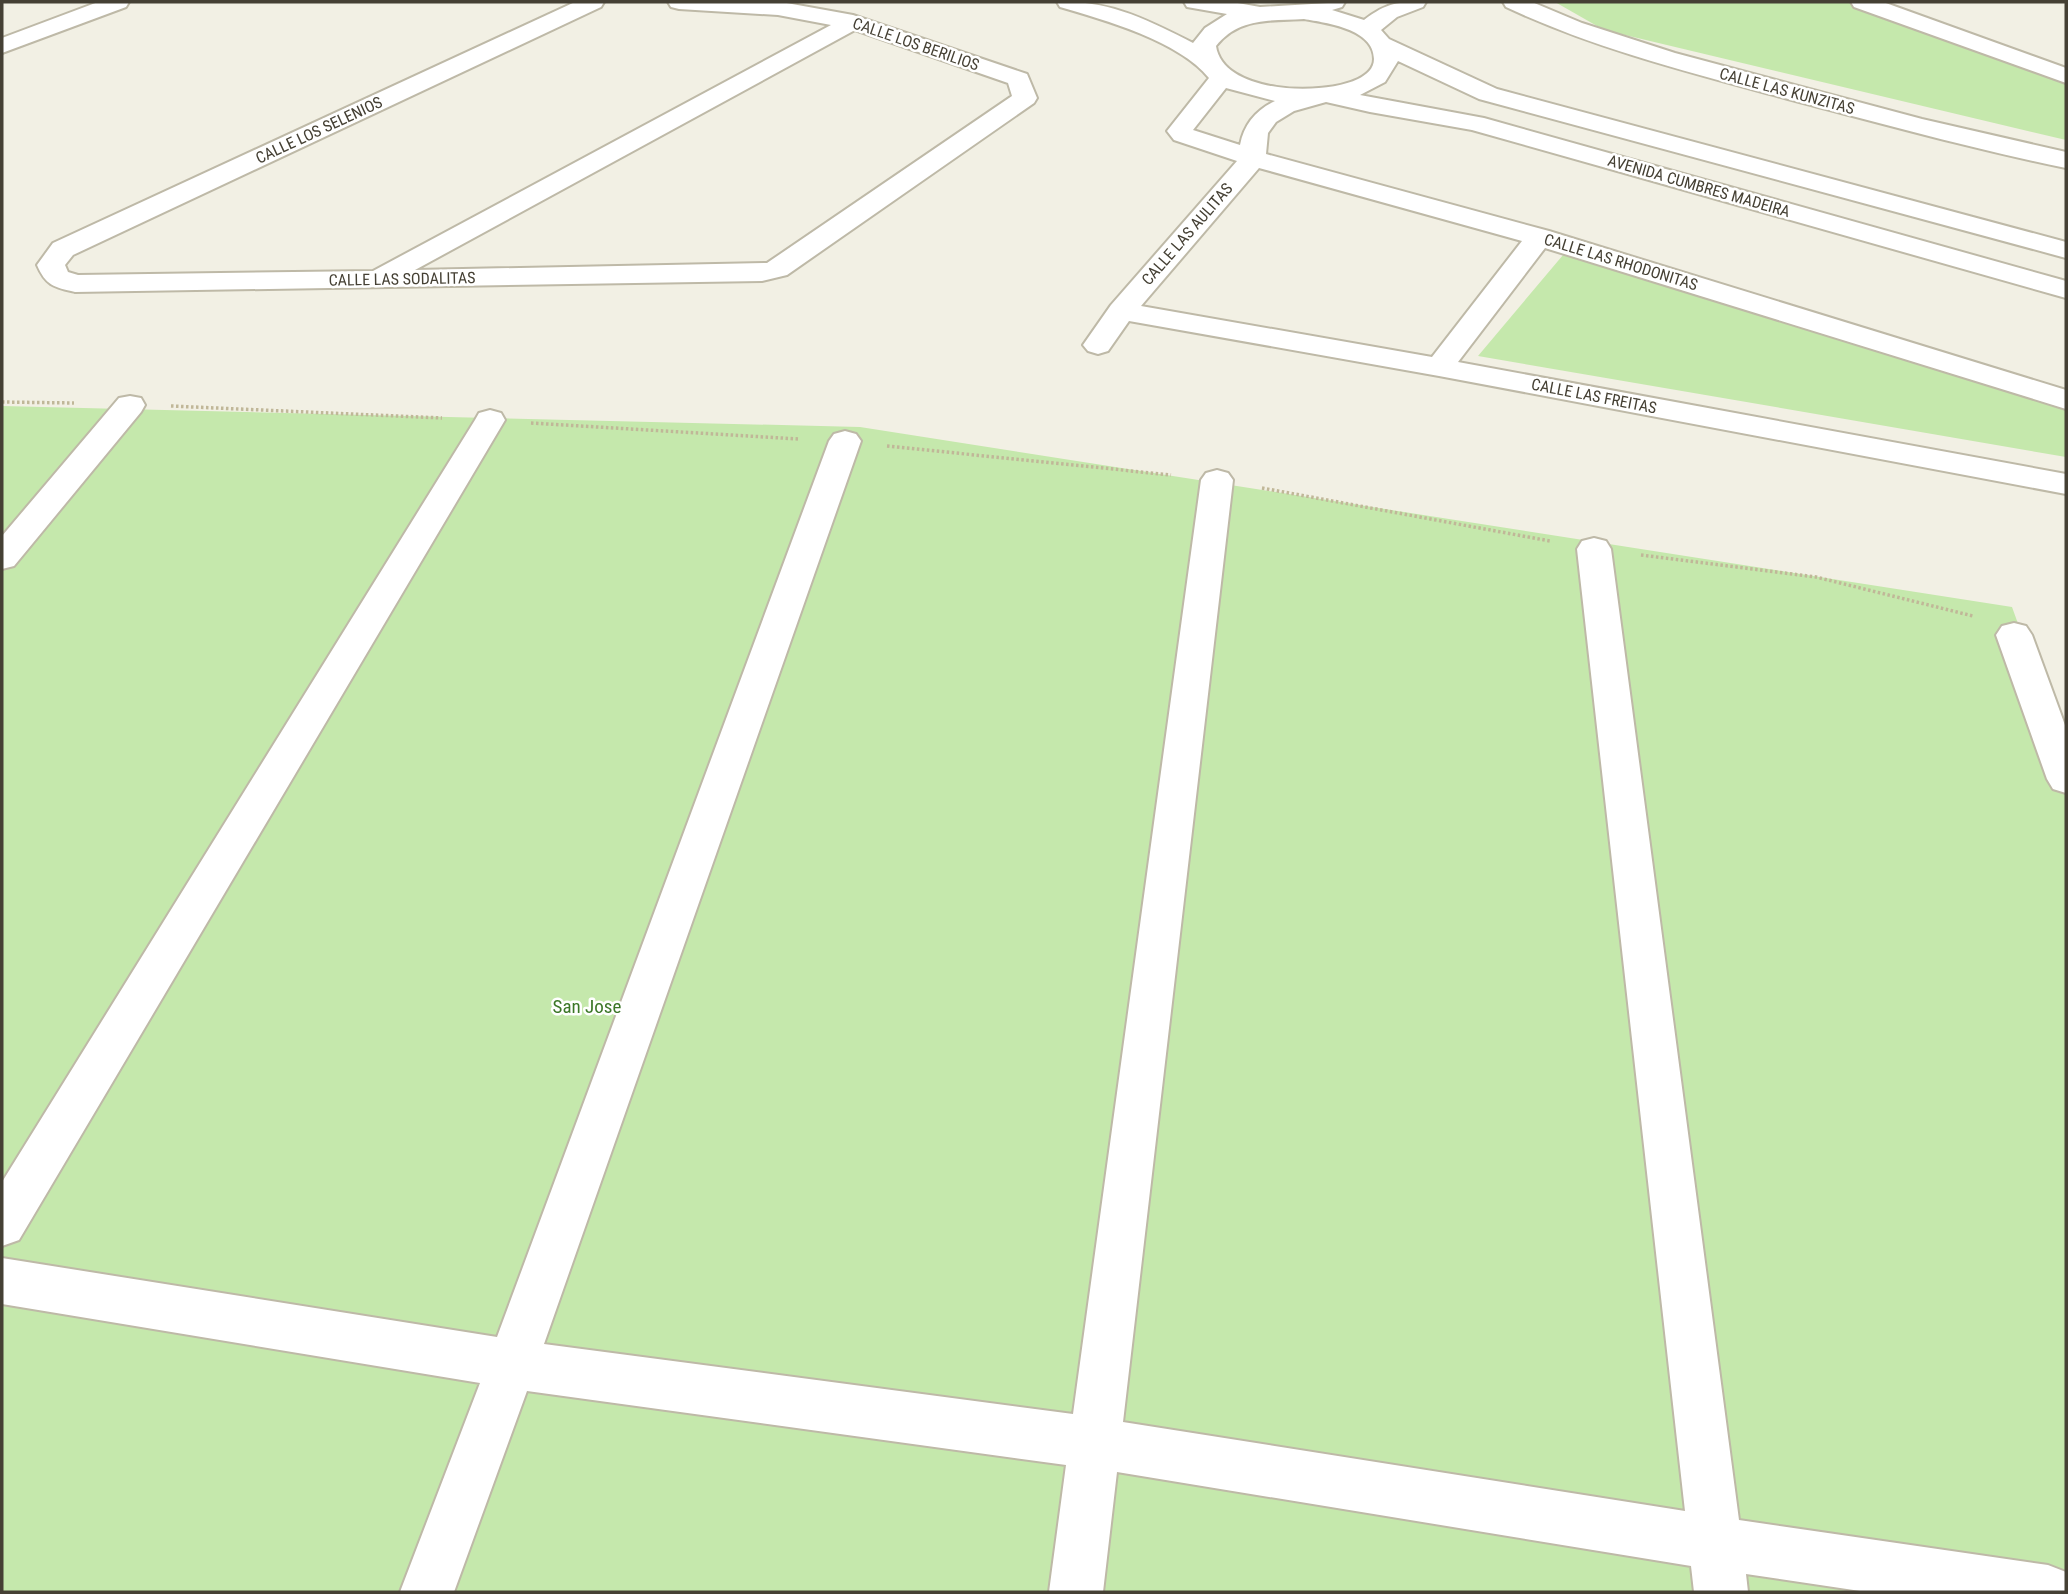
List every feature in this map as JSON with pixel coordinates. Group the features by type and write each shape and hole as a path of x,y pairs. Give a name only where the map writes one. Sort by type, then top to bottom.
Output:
{"street":[{"path":"2,46 118,2"},
{"name":"CALLE LOS SELENIOS","path":"51,265 63,249 593,2"},
{"name":"CALLE LOS BERILIOS","path":"679,2 779,8 853,22 1018,79 1022,87 1025,99 777,269 762,273"},
{"path":"1068,2 1137,23 1215,68"},
{"path":"1195,2 1257,13 1305,12 1334,2"},
{"path":"1253,158 1254,131 1268,115 1284,105 1350,91 1378,75 1385,65 1386,54 1374,37 1389,12 1415,2"},
{"name":"CALLE LAS KUNZITAS","path":"1514,2 1558,24 1617,45 1959,137 2066,160"},
{"path":"1862,2 2066,76"},
{"name":"AVENIDA CUMBRES MADEIRA","path":"1305,12 1328,16 1374,37 1450,78 1488,93 2066,250"},
{"path":"1215,68 1205,45 1213,31 1231,20 1257,13"},
{"path":"377,279 853,22"},
{"name":"AVENIDA CUMBRES MADEIRA","path":"1215,68 1261,91 1319,96 1475,123 2066,290"},
{"name":"CALLE LAS RHODONITAS","path":"1215,68 1182,126 1180,131 1183,135 1253,158 1538,237 2066,400"},
{"name":"CALLE LAS AULITAS","path":"1121,311 1253,158"},
{"path":"1439,367 1538,237"},
{"name":"CALLE LAS SODALITAS","path":"51,265 56,277 75,284 762,273"},
{"path":"1098,345 1121,311"},
{"name":"CALLE LAS FREITAS","path":"1121,311 1439,367 2066,484"},
{"path":"2,558 130,405"},
{"path":"2,1224 490,420"},
{"path":"427,1592 845,441"},
{"path":"1076,1592 1217,480"},
{"path":"1594,549 1721,1592"},
{"path":"2014,635 2066,779"},
{"path":"2,1281 512,1364 1096,1443 1716,1543 2049,1592"}],"path":[{"path":"2,402 490,420 845,441 1217,480 1594,549 1816,577 2006,624 2014,635"}],"green space":[{"path":"1555,2 1852,2 2066,78 2066,140 1604,30"},
{"path":"1563,255 2066,410 2066,457 1478,356"},
{"name":"San Jose","path":"2,406 860,427 2012,607 2066,757 2066,1592 2,1592"}]}
